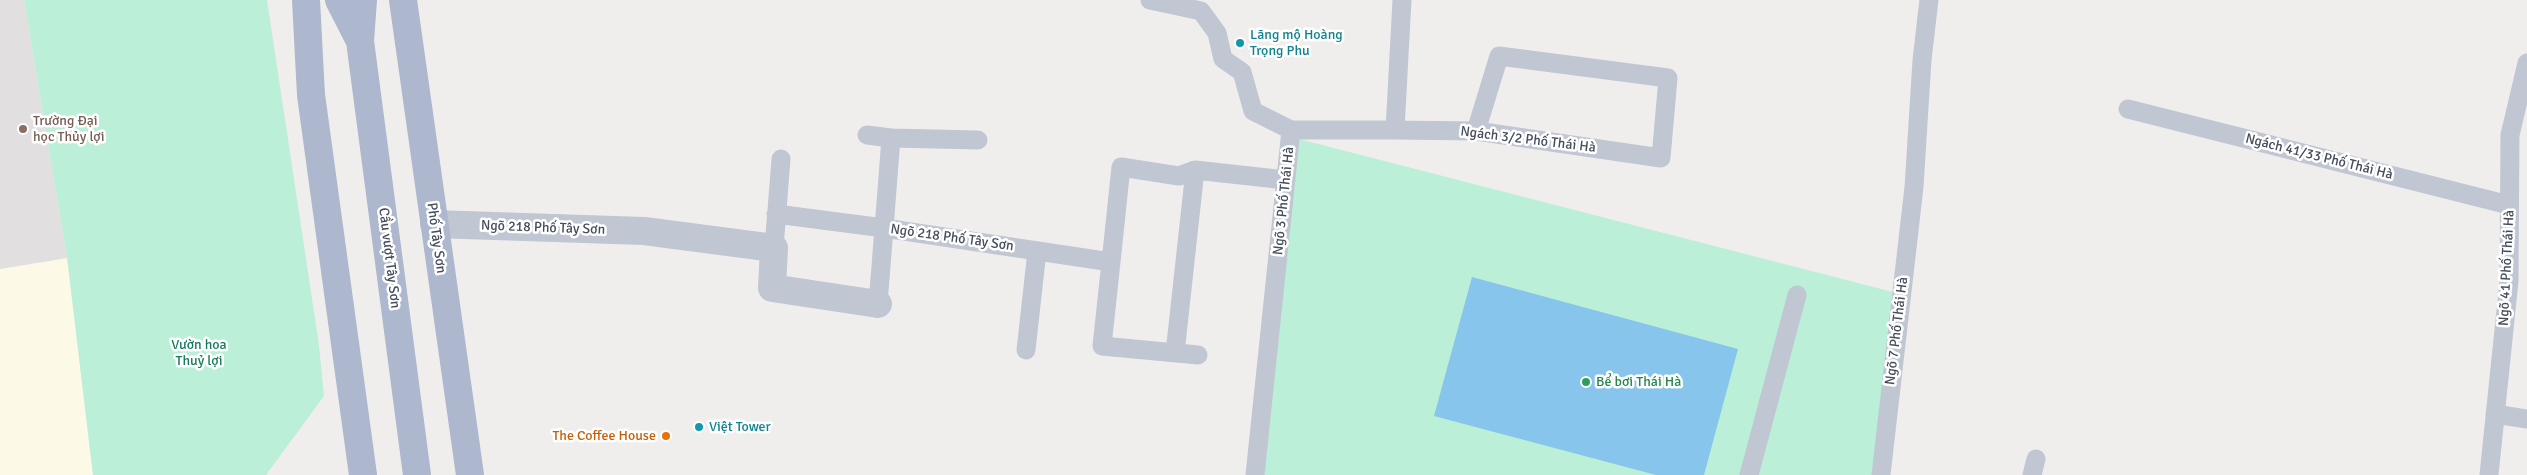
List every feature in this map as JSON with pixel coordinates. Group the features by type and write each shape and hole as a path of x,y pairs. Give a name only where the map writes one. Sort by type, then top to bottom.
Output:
{"main road":[{"path":"306,0 311,94 363,475"},
{"path":"339,0 360,41"},
{"path":"360,41 363,0"},
{"name":"Phố Tây Sơn","path":"403,0 470,475"},
{"name":"Cầu vượt Tây Sơn","path":"360,41 417,475"}],"street":[{"name":"Ngõ 218 Phố Tây Sơn","path":"434,224 644,231 774,248 772,288 878,304"}],"lane":[{"path":"1150,0 1201,5 1217,33 1222,59 1242,72 1253,112 1292,130"},
{"path":"1395,130 1402,0"},
{"name":"Ngõ 7 Phố Thái Hà","path":"1881,475 1914,187 1922,60 1929,0"},
{"name":"Ngách 3/2 Phố Thái Hà","path":"1395,130 1476,131 1661,158 1668,78 1499,56 1476,131"},
{"name":"Ngõ 41 Phố Thái Hà","path":"2489,475 2509,281 2510,135 2527,63"},
{"name":"Ngách 41/33 Phố Thái Hà","path":"2128,109 2510,205"},
{"name":"Ngõ 3 Phố Thái Hà","path":"1255,475 1292,130 1395,130"},
{"path":"867,135 891,138 978,140"},
{"path":"776,214 884,228 891,138"},
{"path":"774,248 781,158"},
{"path":"1198,355 1102,346 1121,167 1179,176 1195,170 1286,180"},
{"path":"1175,353 1195,170"},
{"name":"Ngõ 218 Phố Tây Sơn","path":"878,304 884,228 1111,262"},
{"path":"1026,350 1037,251"},
{"path":"1749,475 1798,295"},
{"path":"2495,414 2527,419"}],"shaded area":[{"name":"Trường Đại học Thủy lợi","path":"0,0 24,0 67,258 0,269"},
{"path":"67,258 93,475 0,475 0,269"}],"green space":[{"name":"Vườn hoa Thuỷ lợi","path":"24,0 267,0 319,345 324,396 266,475 93,475 67,257"},
{"path":"1299,139 1893,292 1874,475 1261,475"}],"water":[{"name":"Bể bơi Thái Hà","path":"1472,277 1738,349 1704,475 1656,475 1434,416"}],"place":[{"name":"Lăng mộ Hoàng Trọng Phu","path":"1240,43"},
{"name":"Trường Đại học Thủy lợi","path":"23,129"},
{"name":"Bể bơi Thái Hà","path":"1586,382"},
{"name":"Việt Tower","path":"699,427"},
{"name":"The Coffee House","path":"666,436"}]}
